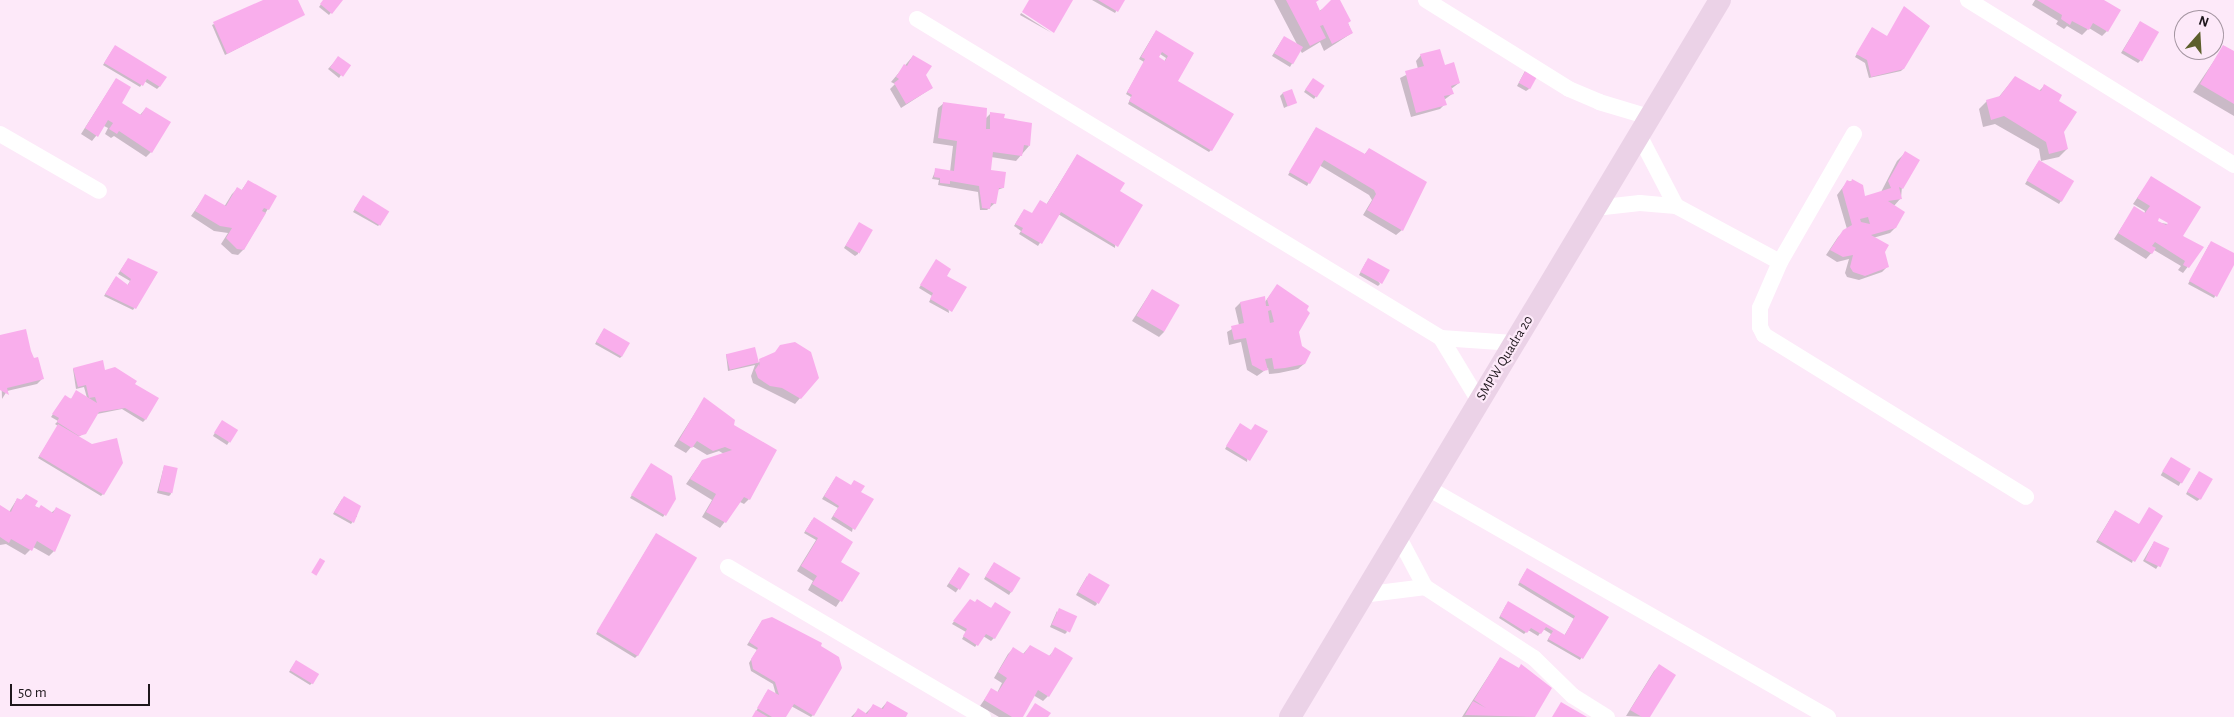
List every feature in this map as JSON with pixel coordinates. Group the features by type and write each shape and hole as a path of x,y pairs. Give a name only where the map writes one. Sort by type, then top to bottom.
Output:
{"street":[{"path":"1426,0 1570,89 1644,126 1676,206"},
{"name":"SMPW Quadra 20","path":"1290,717 1720,0"},
{"path":"1968,0 2234,165"},
{"path":"917,19 1441,338 1514,343"},
{"path":"0,134 99,191"},
{"path":"1854,134 1780,262 1760,308 1760,327 1764,335 2026,496"},
{"path":"1595,208 1640,203 1676,206 1780,262"},
{"path":"1441,338 1479,401"},
{"path":"1428,488 1828,717"},
{"path":"1398,536 1425,587 1534,658 1574,696 1607,717"},
{"path":"728,567 983,717"},
{"path":"1362,596 1425,587"}],"building":[{"path":"263,0 298,0 305,15 227,54 213,22"},
{"path":"323,0 343,0 332,14 320,4"},
{"path":"1029,0 1073,0 1054,33 1022,12"},
{"path":"1098,0 1125,0 1118,12"},
{"path":"1286,0 1319,0 1316,2 1320,11 1331,0 1340,0 1351,21 1348,23 1353,33 1332,44 1323,25 1320,26 1326,38 1310,46"},
{"path":"2037,0 2104,0 2121,10 2108,32 2093,23 2089,30 2072,21 2070,25 2061,19 2062,15"},
{"path":"1904,6 1930,26 1904,69 1871,77 1867,60 1856,54 1872,27 1887,36"},
{"path":"2140,21 2159,32 2142,61 2123,50"},
{"path":"1156,30 1194,53 1178,81 1234,114 1212,151 1129,101 1132,95 1127,92 1145,59 1141,57","holes":["1162,52 1168,56 1165,61 1159,57"]},
{"path":"1284,36 1303,47 1293,64 1274,53"},
{"path":"115,45 167,77 160,87 147,79 143,86 104,63"},
{"path":"2224,46 2234,51 2234,104 2200,84 2214,60 2224,60"},
{"path":"1440,49 1445,65 1454,62 1460,83 1451,86 1454,94 1444,96 1447,105 1416,113 1405,71 1424,66 1420,54"},
{"path":"913,55 932,66 926,75 933,88 906,104 894,83 899,79 896,77 904,64 907,66"},
{"path":"338,56 351,65 343,77 330,67"},
{"path":"1527,68 1538,74 1530,89 1519,83"},
{"path":"2015,76 2041,91 2044,84 2062,95 2059,101 2077,112 2064,132 2068,149 2049,154 2046,142 2004,116 1991,120 1986,100 2000,96"},
{"path":"116,78 131,87 122,103 141,115 146,107 171,122 152,153 119,131 117,134 109,129 113,123 108,120 98,137 85,128"},
{"path":"1313,78 1325,86 1317,97 1305,90"},
{"path":"1292,89 1297,103 1288,107 1283,92"},
{"path":"943,102 987,108 986,129 990,129 990,112 1005,114 1004,118 1032,123 1030,146 1024,145 1022,156 993,152 991,170 1006,172 1004,188 999,188 996,204 991,203 990,209 982,208 979,186 950,181 950,184 940,183 940,178 934,177 935,168 954,171 957,141 938,138"},
{"path":"1316,127 1365,154 1369,148 1427,182 1403,231 1367,210 1376,194 1374,190 1324,160 1310,184 1289,172"},
{"path":"1905,151 1920,160 1903,189 1899,187 1902,199 1888,201 1905,212 1896,228 1871,235 1889,245 1885,252 1889,267 1865,276 1853,272 1850,267 1853,255 1843,257 1830,250 1843,230 1852,225 1842,189 1847,180 1851,182 1852,179 1863,185 1865,196 1891,188 1888,181","holes":["1868,217 1870,224 1861,222 1860,219"]},
{"path":"1077,154 1125,183 1120,191 1143,205 1118,247 1061,212 1042,244 1021,232 1023,228 1015,224 1024,209 1032,213 1040,200 1047,204"},
{"path":"2039,160 2074,181 2062,202 2027,181"},
{"path":"2151,176 2201,207 2183,236 2204,247 2189,268 2183,265 2185,261 2155,242 2152,246 2156,248 2152,254 2118,233 2134,206 2145,213 2150,206 2137,198","holes":["2159,218 2168,223 2166,225 2158,221"]},
{"path":"248,180 277,196 269,210 264,208 262,211 266,213 244,250 237,249 226,238 232,228 220,226 195,211 205,194 226,206 237,187 242,190"},
{"path":"363,195 389,211 380,226 354,209"},
{"path":"859,222 873,230 859,253 846,245"},
{"path":"2211,241 2234,253 2234,265 2217,297 2189,281"},
{"path":"128,258 158,272 136,309 105,294 116,276 128,285 131,279 120,271"},
{"path":"1368,258 1390,270 1382,284 1360,272"},
{"path":"936,259 951,269 947,276 967,287 952,312 930,299 933,293 920,285"},
{"path":"1277,284 1309,306 1307,310 1310,313 1299,332 1302,346 1311,352 1305,364 1274,369 1272,358 1265,359 1268,370 1263,371 1252,365 1246,338 1234,340 1231,326 1244,323 1240,302 1265,296 1266,306 1269,306 1267,299","holes":["1271,310 1274,322 1270,323 1268,311"]},
{"path":"1152,289 1180,305 1164,332 1136,316"},
{"path":"604,328 630,343 622,357 596,342"},
{"path":"26,329 31,351 34,358 38,357 44,379 7,388 9,395 0,390 0,335"},
{"path":"795,342 811,352 819,378 801,399 782,388 770,386 758,378 755,370 759,364 760,367 759,359 775,352 780,345"},
{"path":"755,347 759,363 730,370 726,354"},
{"path":"103,360 105,370 115,367 137,381 135,384 159,398 146,420 125,408 99,412 86,434 79,436 57,422 59,418 52,414 65,395 71,399 76,390 97,403 95,397 89,398 86,385 78,387 73,368"},
{"path":"704,397 735,420 734,425 777,450 750,500 744,497 726,523 706,512 716,494 690,479 702,460 732,450 725,447 713,451 697,441 692,448 679,440"},
{"path":"222,420 238,430 230,443 214,433"},
{"path":"1240,423 1251,430 1255,424 1268,431 1250,461 1226,446"},
{"path":"58,424 92,444 117,438 123,463 104,495 39,456"},
{"path":"2171,457 2191,469 2182,483 2162,472"},
{"path":"651,463 672,476 676,499 666,516 631,495"},
{"path":"164,465 178,468 172,493 159,490"},
{"path":"2199,471 2213,479 2201,500 2187,492"},
{"path":"836,476 851,485 854,480 865,486 861,492 874,499 855,530 833,516 839,506 824,496"},
{"path":"26,494 38,501 35,506 39,508 41,505 53,513 56,507 71,515 55,552 37,541 32,551 11,539 9,543 0,537 0,505 11,512 17,498 22,500"},
{"path":"344,496 361,506 354,523 334,512"},
{"path":"2149,507 2163,516 2135,562 2098,540 2115,510 2139,524"},
{"path":"814,517 853,542 841,562 860,573 842,602 812,584 817,576 801,566 818,538 805,531"},
{"path":"656,533 697,558 638,656 597,632"},
{"path":"2154,541 2169,548 2161,567 2145,560"},
{"path":"320,558 325,561 316,576 311,573"},
{"path":"994,562 1021,578 1012,593 985,577"},
{"path":"959,567 970,574 960,590 949,583"},
{"path":"1527,568 1609,617 1583,659 1548,639 1553,631 1546,627 1541,634 1531,628 1527,633 1500,616 1508,601 1565,635 1575,616 1519,582"},
{"path":"1089,573 1110,585 1099,604 1078,592"},
{"path":"970,599 975,602 977,599 991,608 995,602 1011,612 995,639 986,634 978,646 963,636 967,629 953,621"},
{"path":"1059,608 1077,616 1070,633 1052,624"},
{"path":"772,617 822,643 821,646 839,657 842,668 814,716 794,704 786,717 772,717 757,708 768,689 779,695 775,682 753,669 751,659 758,648 749,642 762,620"},
{"path":"1030,645 1050,656 1055,647 1073,658 1049,697 1038,690 1023,717 1012,717 984,700 991,688 998,692 1007,678 998,672 1013,647 1024,654"},
{"path":"1500,657 1519,668 1521,664 1552,688 1535,717 1465,715 1473,701 1486,708 1474,700"},
{"path":"296,660 319,674 313,684 290,670"},
{"path":"1659,664 1676,675 1650,717 1642,717 1630,710"},
{"path":"887,701 908,713 906,717 853,717 858,708 867,714 873,704 883,709"},
{"path":"1561,702 1587,717 1552,717"},
{"path":"1035,703 1051,713 1048,717 1026,717"},
{"path":"756,710 768,717 752,717"}]}
